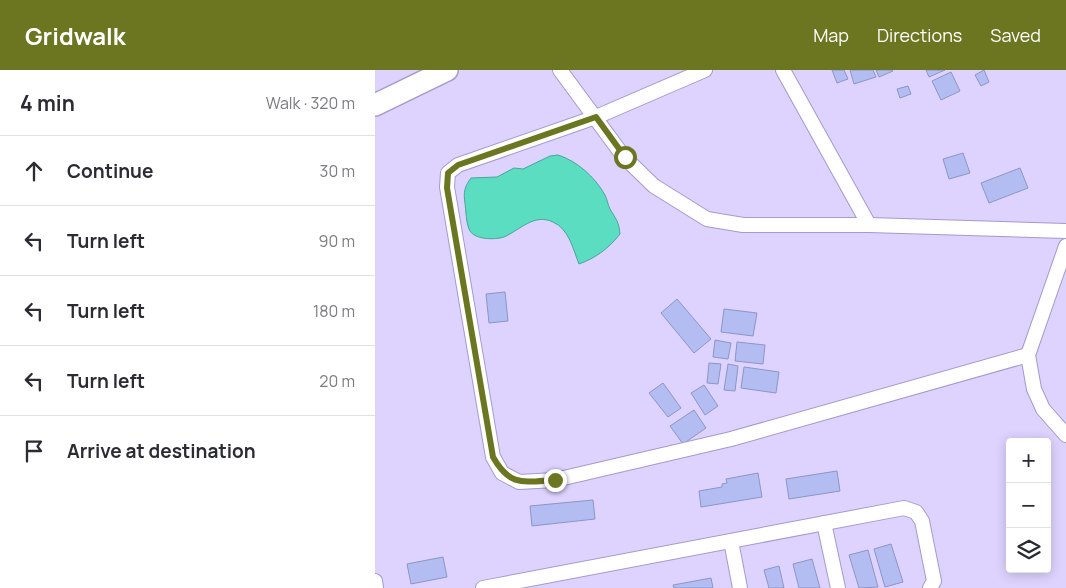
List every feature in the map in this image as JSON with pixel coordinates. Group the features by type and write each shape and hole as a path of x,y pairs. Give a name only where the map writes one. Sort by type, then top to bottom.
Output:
{"main road":[{"path":"375,105 447,70"}],"street":[{"path":"560,70 625,157 654,186 707,220 743,226 869,225 1066,231"},
{"path":"705,70 596,117 458,165 448,173 447,188 493,457 502,473 519,482 555,480 731,439 1028,356"},
{"path":"783,70 869,225"},
{"path":"1066,246 1028,356 1034,389 1043,409 1066,434"},
{"path":"483,588 904,508 916,512 922,522 934,581 930,588"},
{"path":"824,523 838,588"},
{"path":"731,541 740,588"},
{"path":"375,581 376,588"}],"shaded area":[{"path":"558,155 572,161 585,170 605,195 618,223 620,234 607,248 597,256 579,264 567,234 558,225 546,220 533,221 500,238 490,239 471,233 467,223 464,192 471,178 497,177 514,168 523,169 550,156"}],"building":[{"path":"832,70 844,70 848,79 837,83"},
{"path":"850,70 873,70 876,77 854,84"},
{"path":"876,70 892,70 893,71 879,77"},
{"path":"926,70 945,70 929,77"},
{"path":"984,70 989,82 981,86 975,75"},
{"path":"951,72 960,91 941,100 932,81"},
{"path":"908,86 911,94 900,98 897,89"},
{"path":"963,153 970,173 949,179 943,159"},
{"path":"1020,168 1028,188 989,203 981,183"},
{"path":"505,292 508,321 489,323 486,294"},
{"path":"677,299 711,339 694,353 661,313"},
{"path":"724,309 757,313 753,336 721,332"},
{"path":"715,340 731,343 728,359 713,357"},
{"path":"737,342 765,345 763,364 735,361"},
{"path":"709,363 721,364 718,384 707,383"},
{"path":"728,364 738,366 735,391 724,390"},
{"path":"744,367 779,372 776,393 741,388"},
{"path":"663,383 681,408 668,417 649,393"},
{"path":"704,385 718,406 705,415 691,393"},
{"path":"694,410 706,428 683,444 670,426"},
{"path":"837,471 840,491 789,499 786,479"},
{"path":"758,473 762,497 701,507 699,491 722,487 722,484 727,483 726,479"},
{"path":"593,500 595,519 532,526 530,506"},
{"path":"891,544 903,582 885,587 874,549"},
{"path":"868,550 878,587 859,588 849,555"},
{"path":"443,557 447,577 411,584 407,564"},
{"path":"812,559 820,588 799,588 793,564"},
{"path":"779,566 784,588 769,588 764,570"},
{"path":"711,578 713,588 674,588 673,585"}],"route":[{"path":"555,480 519,482 502,473 493,457 447,188 448,173 458,165 596,117 625,157"}]}
